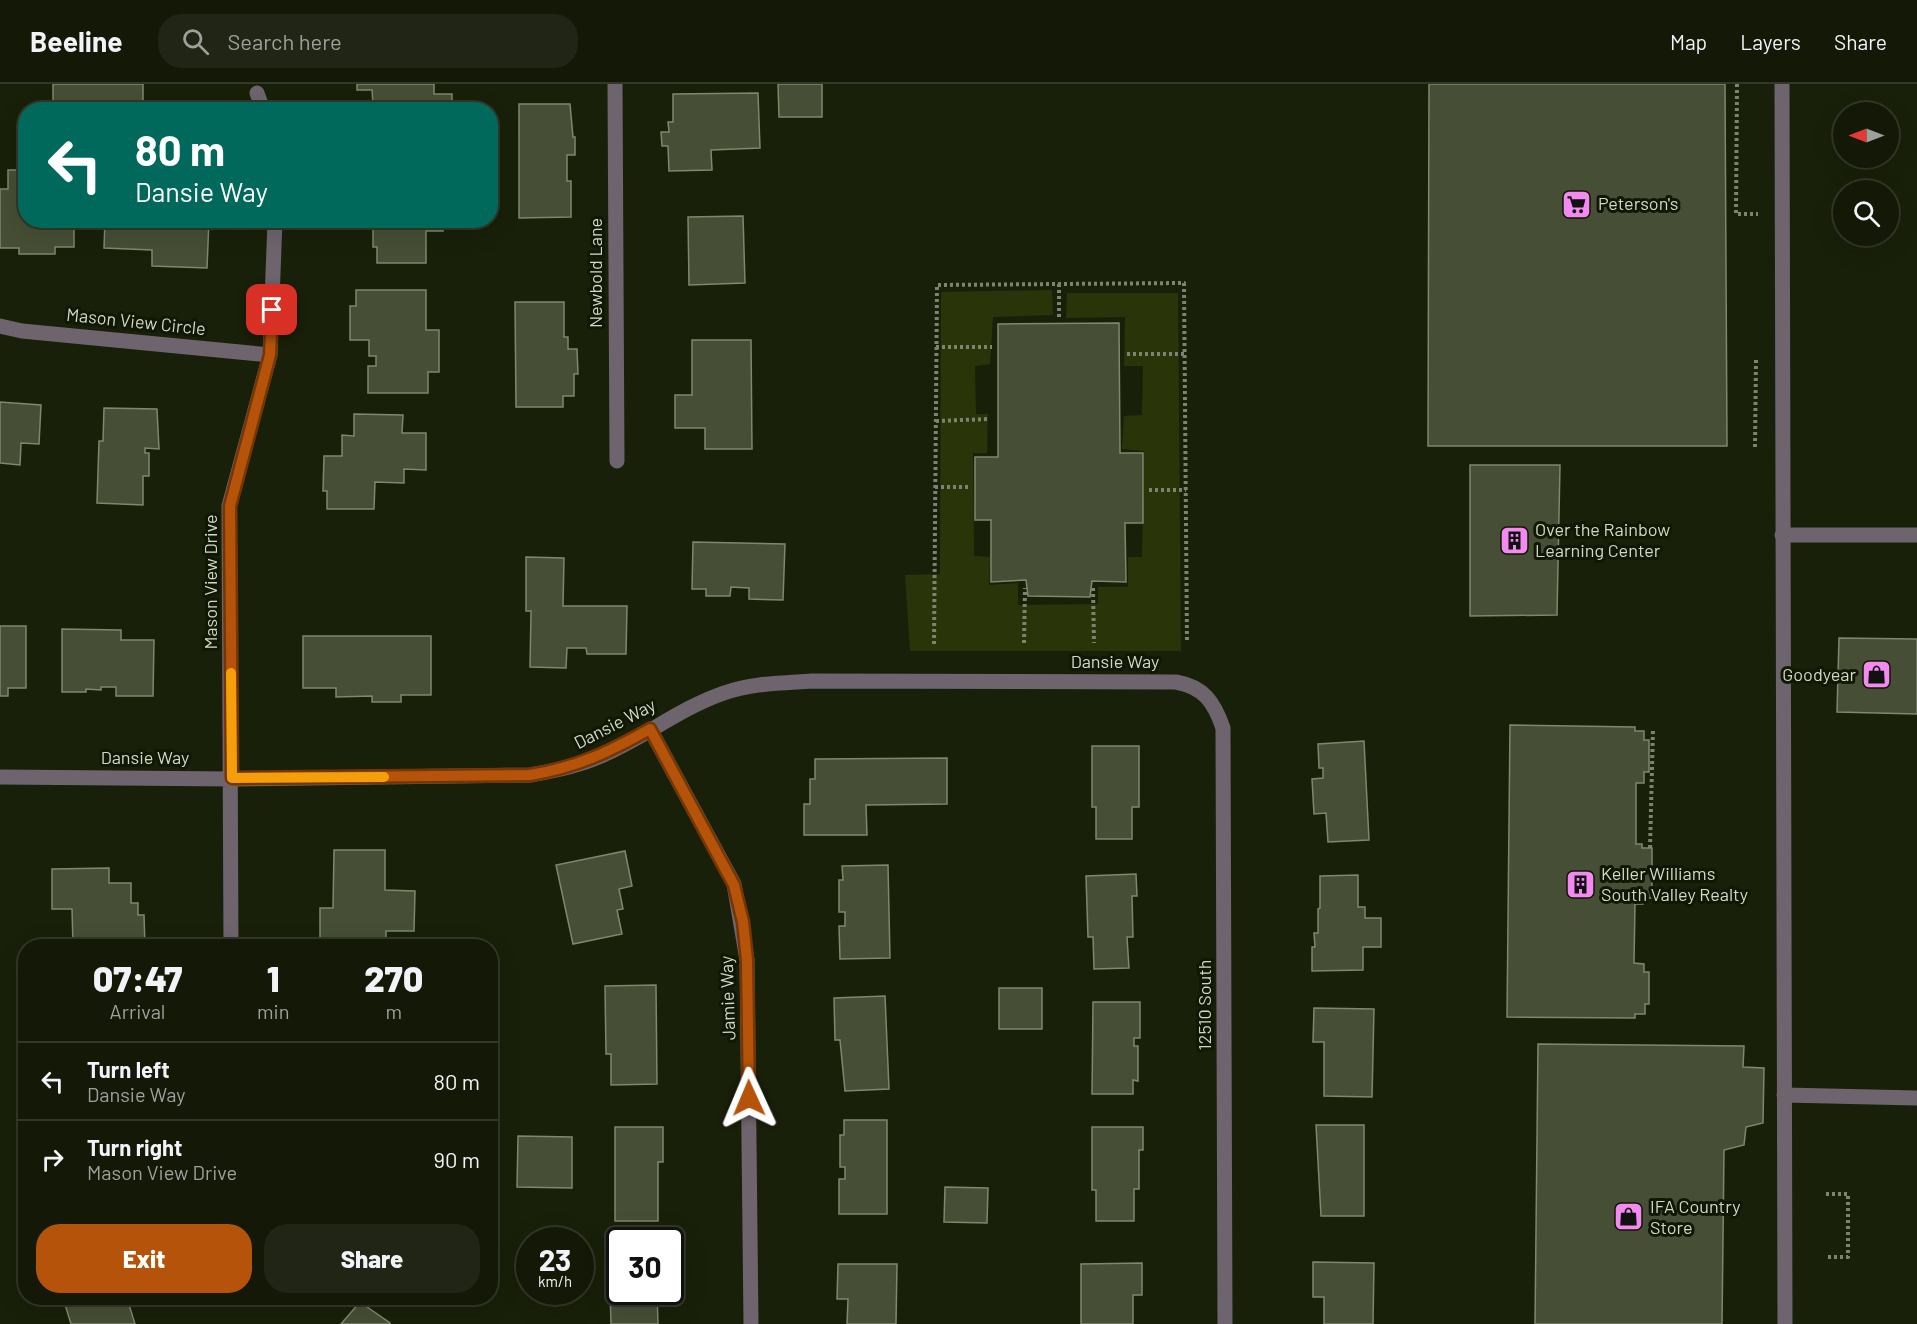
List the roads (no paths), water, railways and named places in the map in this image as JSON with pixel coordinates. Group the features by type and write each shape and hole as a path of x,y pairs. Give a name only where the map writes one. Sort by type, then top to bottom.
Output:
{"street":[{"name":"Newbold Lane","path":"615,84 617,461"},
{"path":"1782,84 1785,1324"},
{"path":"257,93 260,102"},
{"name":"Mason View Drive","path":"231,939 230,506 270,355 275,228"},
{"name":"Mason View Circle","path":"0,326 22,331 270,355"},
{"path":"1782,535 1917,535"},
{"name":"Dansie Way","path":"0,777 232,778 530,775 567,768 602,756 725,692 760,685 811,681 1176,682 1190,685 1203,692"},
{"name":"12510 South","path":"1203,692 1215,706 1223,728 1225,1324"},
{"name":"Jamie Way","path":"650,729 734,885 743,922 747,960 751,1324"},
{"path":"1784,1095 1917,1098"}],"place":[{"name":"Peterson's","path":"1577,204"},
{"name":"Over the Rainbow Learning Center","path":"1514,540"},
{"name":"Goodyear","path":"1877,675"},
{"name":"Keller Williams South Valley Realty","path":"1580,884"},
{"name":"IFA Country Store","path":"1629,1217"}]}
